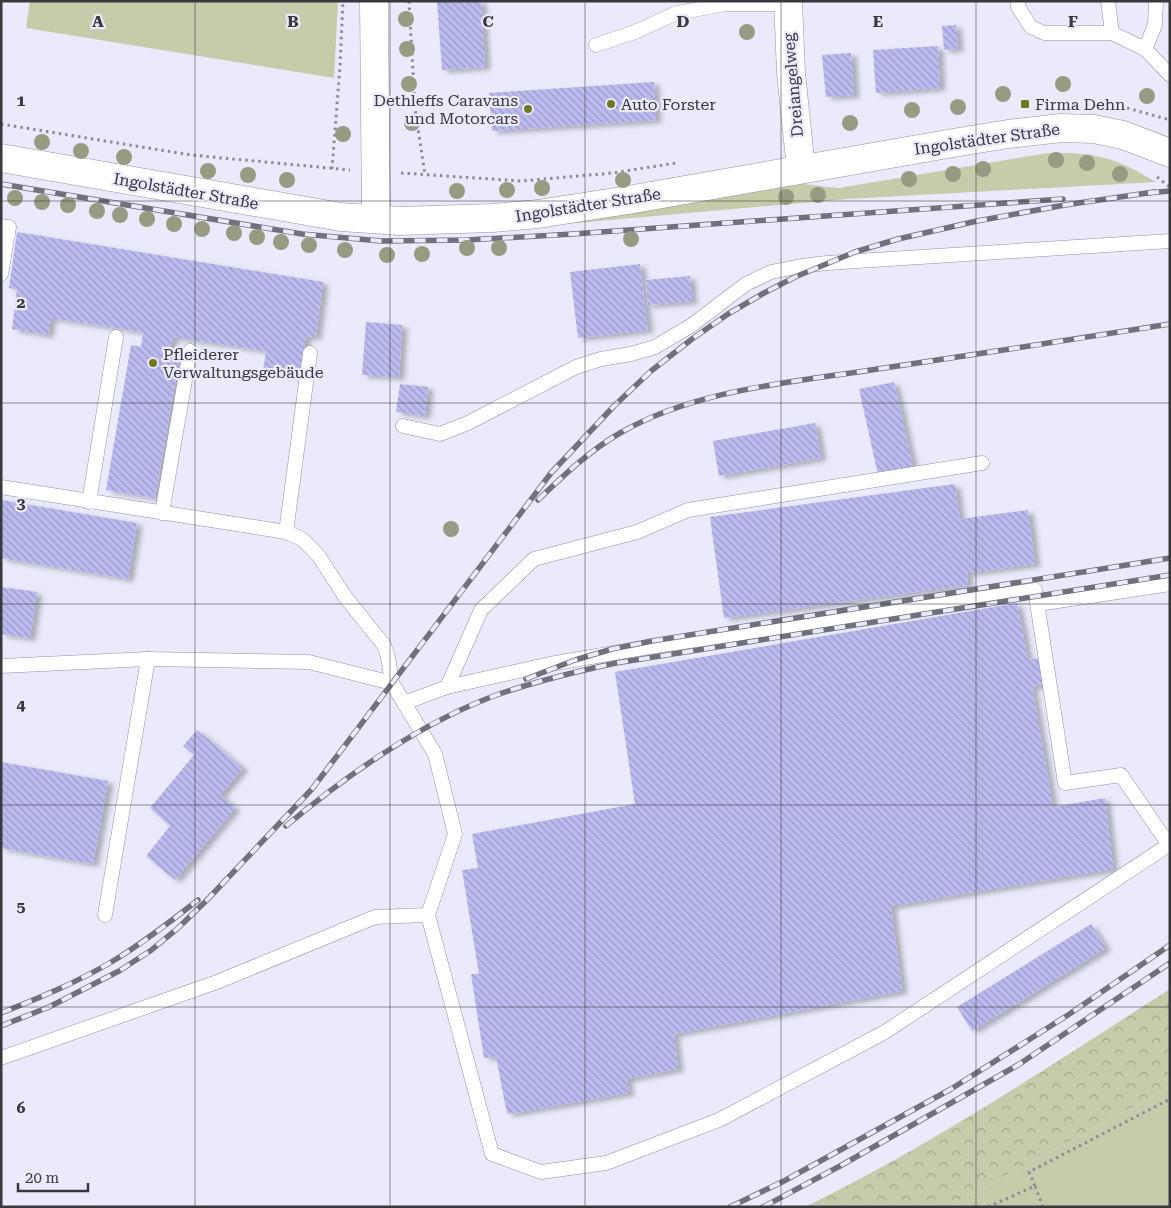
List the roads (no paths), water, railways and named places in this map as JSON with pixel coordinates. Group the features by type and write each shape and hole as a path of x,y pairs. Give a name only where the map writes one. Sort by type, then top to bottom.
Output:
{"street":[{"path":"374,1 376,219"},
{"name":"Dreiangelweg","path":"788,3 791,73 801,169"},
{"name":"Ingolstädter Straße","path":"1,158 316,213 400,221 492,218 538,214 990,137 1061,128 1094,129 1122,134 1170,153"}],"lane":[{"path":"1018,1 1018,7 1031,27 1044,33 1112,33 1145,49 1170,75"},
{"path":"1108,1 1112,33"},
{"path":"1145,49 1155,25 1156,1"},
{"path":"596,45 636,32 677,13 725,4 788,3"},
{"path":"1,226 9,228 1,274"},
{"path":"402,426 440,434 468,423 576,367 600,359 631,354 655,347 692,325 746,284 771,272 826,263 1170,241"},
{"path":"89,502 116,336"},
{"path":"162,513 190,351"},
{"path":"286,532 310,353"},
{"path":"447,688 481,610 534,559 637,532 688,510 982,463"},
{"path":"1,487 286,532 302,540 318,556 346,598 384,645 392,683 404,703 435,754 455,834 428,915 492,1154 541,1172 606,1164 719,1120 885,1032 1169,845 1120,775 1065,783 1035,590 649,647 550,664 447,688 404,703"},
{"path":"1038,604 1170,584"},
{"path":"1,666 148,659 309,662 392,683"},
{"path":"105,915 148,659"},
{"path":"1,1058 217,982 375,917 428,915"}],"railway":[{"path":"1,184 302,234 381,241 467,240 573,234 1063,199"},
{"path":"1148,193 1170,191"},
{"path":"1,1026 49,1007 119,971 150,951 206,901 312,789 551,473 614,406 651,371 692,339 728,314 764,293 795,277 855,252 898,239 977,221 1065,205 1154,192"},
{"path":"538,500 587,456 620,433 649,418 710,398 774,384 1170,324"},
{"path":"526,679 575,660 612,649 652,641 1170,558"},
{"path":"286,826 333,788 409,737 463,709 491,697 537,682 616,663 1170,575"},
{"path":"1,1013 100,969 146,940 198,900"},
{"path":"730,1207 784,1181 951,1089 1068,1015 1170,945"},
{"path":"763,1207 840,1166 1018,1065 1170,963"}],"place":[{"name":"Auto Forster","path":"611,104"},
{"name":"Firma Dehn","path":"1025,104"},
{"name":"Dethleffs Caravans und Motorcars","path":"528,109"},
{"name":"Pfleiderer Verwaltungsgebäude","path":"153,363"}]}
